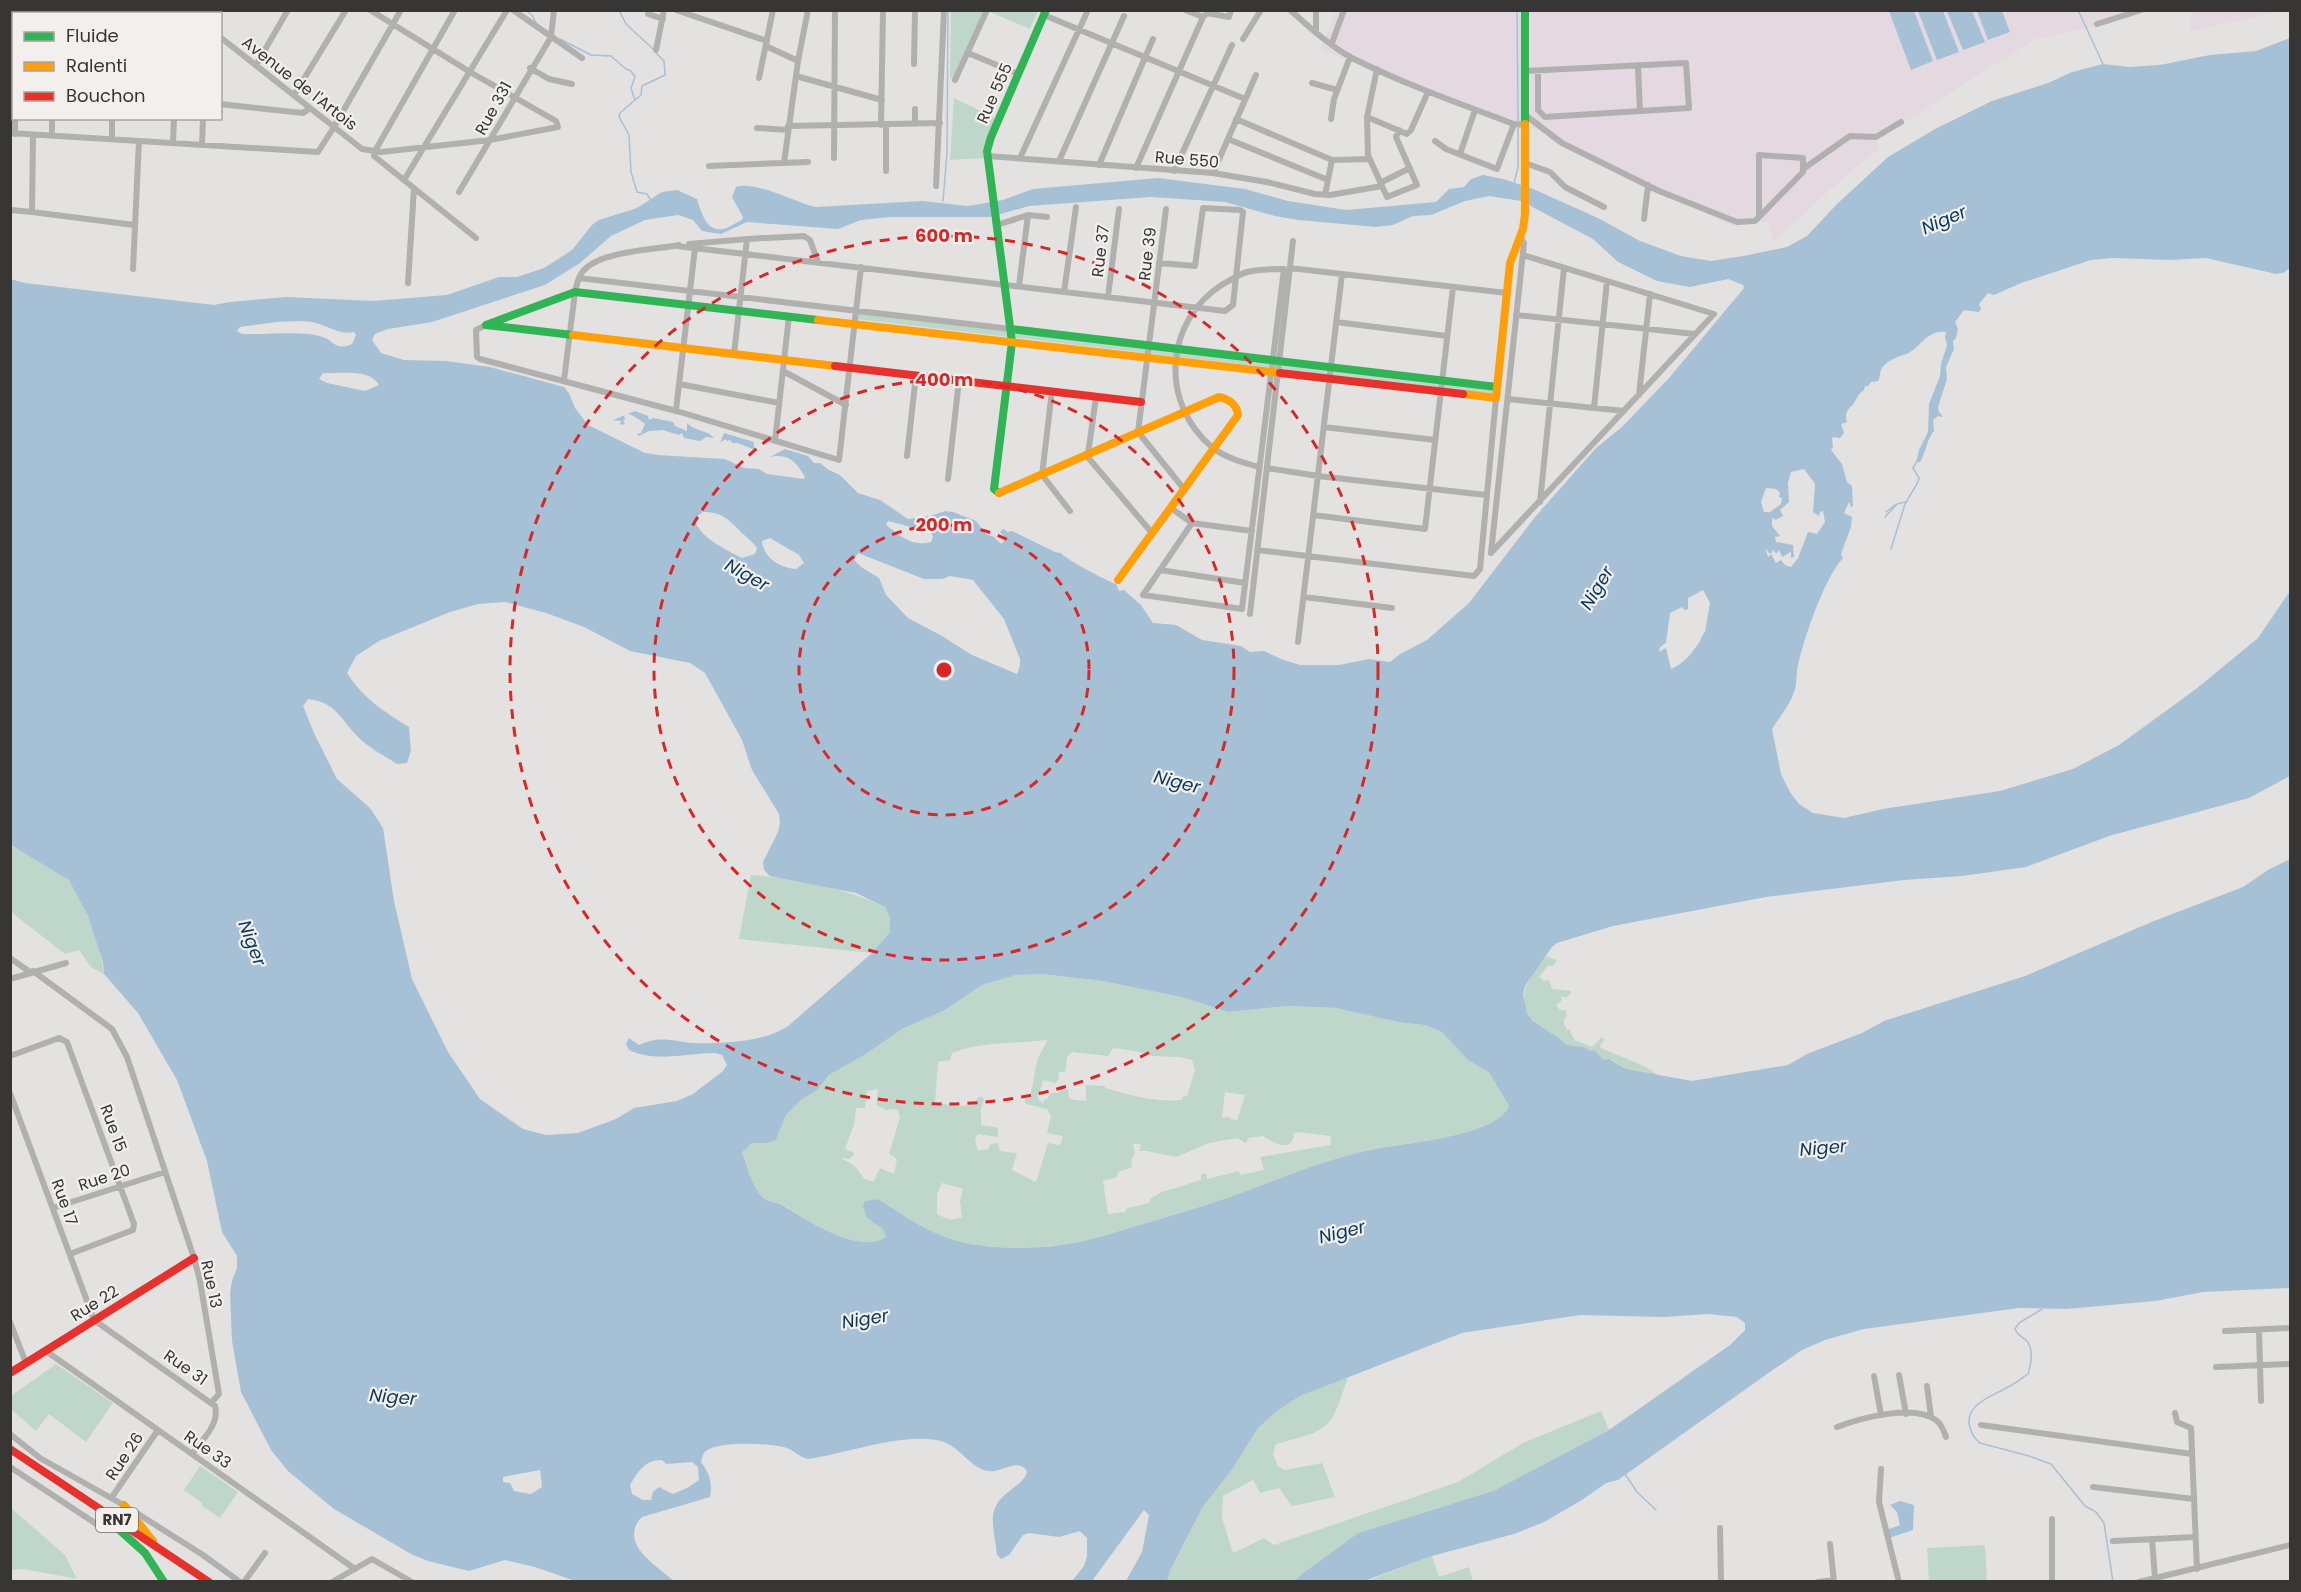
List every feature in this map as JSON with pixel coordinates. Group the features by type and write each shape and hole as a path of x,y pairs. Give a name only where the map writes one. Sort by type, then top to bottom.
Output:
{"main road":[{"path":"486,325 575,292 1496,398 1510,263 1525,214 1525,115 1522,102 1525,71 1522,57 1525,10"},
{"name":"Rue 555","path":"1042,475 1002,493 994,489 1012,342 987,156 991,137 1045,13"},
{"path":"486,325 1142,402"},
{"path":"1011,329 1497,387"},
{"path":"1042,475 1219,397 1238,408 1238,415 1118,580"},
{"name":"Rue 22","path":"10,1373 194,1258"},
{"name":"RN7","path":"10,1449 209,1581"},
{"name":"RN7","path":"10,1457 108,1521 133,1541 153,1563 164,1581"},
{"path":"124,1505 156,1546"},
{"path":"104,1528 133,1541"}],"street":[{"path":"256,65 288,10"},
{"path":"294,95 346,10"},
{"path":"370,10 470,72 556,121 558,127 490,140 375,151"},
{"path":"13,134 318,152 401,10"},
{"path":"455,10 374,156 476,238"},
{"path":"404,180 507,10"},
{"path":"513,10 551,33 582,58"},
{"path":"551,33 554,10"},
{"path":"656,50 664,10"},
{"path":"676,10 767,44 798,61"},
{"path":"759,78 773,10"},
{"path":"784,163 798,61 808,10"},
{"path":"834,158 835,10"},
{"path":"883,10 882,100 886,171"},
{"path":"914,64 915,10"},
{"path":"936,186 944,10"},
{"path":"956,80 987,10"},
{"path":"1020,158 1088,10"},
{"path":"1185,10 1229,17 1231,10"},
{"path":"1243,39 1261,10"},
{"path":"1290,10 1350,57 1428,92 1514,124 1525,125"},
{"path":"1316,10 1316,32"},
{"path":"1332,43 1344,10"},
{"path":"2097,24 2141,10"},
{"path":"1045,13 1079,30 1245,99"},
{"path":"648,14 663,19"},
{"path":"1136,168 1206,14"},
{"path":"1059,161 1124,16"},
{"name":"Rue 331","path":"459,192 551,33"},
{"path":"1099,165 1153,39"},
{"name":"Avenue de l'Artois","path":"222,40 362,149 375,151"},
{"path":"1174,171 1232,45"},
{"path":"968,52 1018,74"},
{"path":"1331,119 1337,90 1350,57"},
{"path":"1525,71 1638,67 1677,61 1686,63 1689,108 1545,117 1538,110 1538,71"},
{"path":"1638,67 1640,111"},
{"path":"531,68 549,79 572,84"},
{"path":"1377,69 1366,117 1369,159 1387,197 1418,185 1396,137 1399,130"},
{"path":"1213,173 1256,75"},
{"path":"796,76 882,100"},
{"path":"1312,83 1337,90"},
{"path":"1366,117 1407,134 1428,92"},
{"path":"222,104 303,113 310,108"},
{"path":"915,110 915,124"},
{"path":"1460,154 1475,110"},
{"path":"1525,115 1562,143 1648,185 1737,222 1755,221 1803,169 1850,136 1876,137 1901,122"},
{"path":"1236,119 1332,160 1369,159"},
{"path":"52,120 52,136"},
{"path":"112,120 112,139"},
{"path":"173,143 174,120"},
{"path":"202,145 203,120"},
{"path":"757,128 940,123"},
{"path":"1436,141 1446,149 1497,168 1514,124"},
{"path":"32,212 33,135"},
{"path":"1228,139 1328,180"},
{"path":"133,269 139,141"},
{"path":"1759,216 1760,155 1803,158 1803,169"},
{"name":"Rue 550","path":"987,156 1213,173 1325,195 1381,185"},
{"path":"1325,195 1332,160"},
{"path":"709,166 808,162"},
{"path":"1525,163 1550,172 1565,188 1604,207"},
{"path":"1381,185 1410,168"},
{"path":"1644,219 1648,185"},
{"path":"408,283 414,188"},
{"path":"1064,292 1076,207"},
{"path":"677,246 1225,311 1233,305 1243,212 1203,208 1195,266 1159,263"},
{"name":"Rue 37","path":"1108,297 1119,209"},
{"name":"Rue 39","path":"1138,432 1166,209"},
{"path":"10,210 134,225"},
{"path":"996,222 1028,215 1047,217"},
{"path":"1018,286 1028,215"},
{"path":"1520,236 1524,243 1523,255 1491,553 1714,314 1523,255"},
{"path":"564,380 575,292 584,269 596,261 677,246 747,239 807,237 819,262"},
{"path":"734,354 747,239"},
{"path":"1250,614 1274,372 1293,240"},
{"path":"676,411 695,248"},
{"path":"486,325 476,330 478,358 676,411 839,460 861,267"},
{"path":"1290,267 1507,293"},
{"path":"1540,502 1564,268"},
{"path":"1276,361 1284,269 1245,272 1213,291 1196,307 1180,337 1175,361 1181,401 1193,425 1214,448 1263,468 1486,495"},
{"path":"1298,642 1342,274"},
{"path":"579,278 1011,329"},
{"path":"1594,408 1607,281"},
{"path":"1313,515 1425,529 1453,286"},
{"path":"1639,394 1650,294"},
{"path":"1516,315 1695,334"},
{"path":"775,441 789,316"},
{"path":"1336,322 1447,336"},
{"path":"783,371 846,405"},
{"path":"907,456 916,375"},
{"path":"948,479 959,380"},
{"path":"679,384 779,403"},
{"path":"1052,391 1042,475 1070,511"},
{"path":"1096,397 1087,454 1152,533"},
{"path":"1257,550 1474,576 1480,569 1496,398"},
{"path":"1508,399 1624,411"},
{"path":"1324,427 1435,440"},
{"path":"1138,432 1184,489"},
{"path":"1192,523 1143,594 1242,609 1263,468"},
{"path":"1171,508 1192,523 1252,531"},
{"path":"1160,570 1245,583"},
{"path":"1304,597 1392,608"},
{"name":"Rue 13","path":"10,957 112,1029 127,1058 200,1281 219,1394 212,1402"},
{"path":"10,979 66,963"},
{"name":"Rue 15","path":"10,1056 59,1038 67,1042 134,1224 132,1230 70,1254"},
{"name":"Rue 17","path":"10,1093 94,1320"},
{"path":"10,1117 18,1114"},
{"name":"Rue 20","path":"53,1208 165,1172"},
{"name":"Rue 31","path":"94,1320 212,1402 216,1411 214,1424 192,1454"},
{"path":"10,1322 27,1363"},
{"path":"2224,1332 2290,1328"},
{"path":"2259,1330 2261,1401"},
{"name":"Rue 33","path":"46,1351 355,1569"},
{"path":"2216,1367 2290,1364"},
{"path":"1899,1375 1906,1414"},
{"path":"1874,1376 1881,1415"},
{"path":"1927,1386 1931,1417"},
{"path":"1837,1427 1854,1420 1894,1412 1931,1417 1941,1424 1946,1437"},
{"path":"2175,1413 2177,1422 2191,1428 2197,1569"},
{"path":"1981,1425 2192,1454"},
{"name":"Rue 26","path":"112,1497 158,1430"},
{"path":"10,1434 40,1458 112,1497 242,1581 265,1553"},
{"path":"10,1467 104,1528"},
{"path":"1881,1469 1879,1502 1899,1581"},
{"path":"2093,1487 2194,1499"},
{"path":"2052,1519 2052,1581"},
{"path":"1720,1528 1721,1581"},
{"path":"2113,1541 2195,1537"},
{"path":"2152,1539 2156,1578"},
{"path":"1818,1581 1834,1581 1830,1544"},
{"path":"2139,1581 2290,1545"},
{"path":"332,1581 372,1558 412,1581"}],"shaded area":[{"path":"1336,10 2151,11 2095,27 2035,39 1876,140 1880,148 1845,176 1774,242 1769,221 1732,226 1557,145 1542,132 1321,50"},
{"path":"2191,10 2284,11 2191,31"}],"green space":[{"path":"991,10 1038,11 1030,29 990,12"},
{"path":"951,11 985,11 952,80 950,77"},
{"path":"954,98 995,118 986,158 950,160"},
{"path":"856,313 1493,390 1493,394 856,319"},
{"path":"10,845 54,869 73,886 91,924 104,974 91,967 79,950 65,954 11,912"},
{"path":"751,875 819,885 869,900 885,907 890,918 890,932 872,953 739,939"},
{"path":"1546,956 1557,960 1553,966 1548,966 1539,977 1544,981 1549,980 1552,989 1570,991 1571,994 1565,998 1561,996 1562,1000 1556,1005 1560,1010 1566,1010 1564,1025 1568,1030 1571,1029 1570,1032 1575,1040 1592,1047 1602,1037 1604,1040 1601,1048 1641,1065 1658,1076 1626,1069 1612,1060 1604,1060 1591,1051 1567,1046 1537,1024 1529,1015 1524,997 1531,977"},
{"path":"1042,974 1103,981 1185,998 1228,1012 1288,1006 1336,1008 1398,1022 1425,1025 1442,1032 1468,1060 1489,1071 1509,1106 1500,1117 1466,1132 1445,1138 1350,1155 1201,1207 1100,1237 1055,1246 1007,1248 956,1241 911,1220 878,1199 866,1201 867,1218 884,1229 886,1237 862,1242 834,1234 785,1206 763,1198 753,1182 742,1151 752,1143 768,1143 776,1140 786,1115 801,1100 817,1090 829,1075 866,1054 902,1029 945,1010 982,985 1016,975","holes":["1047,1040 1038,1058 1029,1098 1024,1099 1026,1104 1047,1109 1051,1116 1047,1133 1063,1136 1059,1145 1048,1143 1036,1182 1012,1170 1017,1153 1000,1151 998,1143 991,1144 988,1149 978,1151 975,1140 978,1134 998,1137 996,1127 981,1125 981,1109 984,1099 981,1096 975,1103 963,1106 935,1103 938,1062 950,1060 952,1053 963,1049","1113,1048 1153,1056 1192,1060 1195,1070 1187,1096 1182,1100 1153,1099 1125,1094 1104,1086 1086,1085 1086,1101 1069,1099 1068,1089 1051,1093 1043,1104 1038,1098 1043,1080 1055,1083 1059,1072 1065,1072 1067,1057 1072,1052 1108,1056","878,1089 876,1105 886,1110 897,1109 900,1117 889,1154 897,1159 894,1174 880,1168 874,1181 863,1177 855,1166 841,1158 849,1159 854,1155 853,1152 845,1149 854,1125 856,1108 865,1108 867,1091","1225,1092 1245,1095 1237,1121 1228,1117 1222,1118","1298,1132 1330,1136 1331,1145 1260,1157 1264,1170 1240,1175 1239,1171 1207,1179 1206,1173 1201,1175 1201,1180 1162,1192 1150,1199 1150,1203 1127,1208 1125,1212 1108,1214 1103,1181 1117,1177 1118,1172 1132,1167 1131,1161 1135,1154 1133,1145 1136,1143 1141,1145 1139,1151 1176,1157 1209,1143 1237,1138 1246,1143 1248,1138 1263,1136 1282,1145 1290,1143 1294,1133","942,1183 963,1189 960,1201 962,1217 950,1220 937,1214 937,1194"]},
{"path":"56,1364 113,1403 86,1442 49,1414 36,1431 11,1409 11,1396"},
{"path":"1348,1377 1337,1409 1326,1426 1308,1435 1276,1444 1273,1454 1278,1466 1285,1470 1322,1463 1335,1497 1292,1506 1279,1488 1260,1493 1253,1480 1223,1496 1222,1518 1233,1553 1264,1538 1274,1545 1458,1482 1523,1443 1601,1411 1609,1430 1493,1491 1358,1533 1295,1581 1167,1582 1170,1571 1202,1508 1231,1471 1258,1428 1276,1412 1300,1396"},
{"path":"200,1466 238,1492 220,1518 184,1490"},
{"path":"11,1508 65,1555 77,1579 23,1569 11,1570"},
{"path":"1985,1545 1987,1581 1929,1581 1927,1548"},
{"path":"1432,1556 1439,1577 1469,1567 1473,1581 1364,1582"}],"water":[{"path":"1889,11 1914,11 1933,61 1911,70"},
{"path":"1918,11 1943,11 1959,52 1937,60"},
{"path":"1947,11 1972,11 1985,42 1963,50"},
{"path":"1977,11 2002,11 2010,32 1988,40"},
{"name":"Niger","path":"2290,38 2290,268 2283,273 2276,274 2206,258 2170,260 2112,258 2091,260 2021,283 1994,295 1988,293 1979,304 1981,309 1979,312 1964,310 1955,322 1958,329 1953,341 1954,349 1946,367 1947,379 1938,407 1943,417 1938,416 1933,420 1934,431 1920,462 1916,463 1919,450 1928,432 1929,404 1940,376 1947,345 1946,332 1933,334 1911,352 1887,363 1881,370 1878,381 1865,386 1847,411 1847,422 1841,424 1844,433 1840,438 1832,438 1831,450 1842,464 1847,482 1852,486 1853,506 1851,507 1849,502 1844,513 1852,517 1851,527 1841,554 1843,558 1822,594 1810,625 1798,665 1793,694 1772,729 1781,774 1799,804 1813,813 1844,818 1883,809 2000,791 2073,769 2119,745 2196,689 2258,638 2290,591 2290,776 2249,798 2109,836 2026,867 1766,897 1613,926 1557,943 1525,986 1523,995 1527,1013 1533,1021 1566,1045 1594,1050 1604,1060 1609,1059 1626,1069 1692,1081 1788,1065 1807,1054 1862,1033 1884,1021 2025,976 2154,921 2243,887 2268,870 2290,859 2290,1288 2203,1292 2155,1301 2067,1309 2019,1308 1864,1329 1825,1340 1802,1350 1618,1480 1606,1483 1544,1522 1514,1534 1432,1556 1364,1581 1295,1581 1358,1533 1493,1491 1609,1430 1730,1345 1745,1330 1745,1323 1737,1317 1708,1314 1663,1317 1580,1315 1462,1333 1300,1396 1276,1412 1258,1428 1231,1471 1202,1508 1167,1581 1126,1581 1142,1552 1149,1515 1144,1510 1092,1581 1072,1581 1084,1566 1087,1556 1087,1538 1080,1531 1059,1537 1029,1533 1023,1535 1009,1555 1001,1559 997,1555 994,1530 995,1508 999,1501 1025,1477 1027,1471 1019,1465 1014,1465 989,1471 971,1463 950,1445 930,1439 876,1444 808,1459 787,1448 769,1445 731,1444 710,1449 704,1453 701,1462 710,1478 710,1497 642,1517 636,1527 634,1536 642,1553 674,1581 575,1581 535,1567 505,1560 469,1571 428,1561 411,1554 334,1509 288,1471 271,1450 241,1392 232,1341 230,1293 237,1268 237,1256 222,1232 207,1161 177,1080 138,1013 104,974 103,963 88,916 69,880 11,845 10,279 25,283 214,305 287,297 373,301 447,295 499,277 517,277 544,268 572,250 592,225 599,220 637,208 662,192 677,190 697,199 705,220 713,228 724,229 742,220 743,217 732,197 736,187 743,186 753,186 815,207 922,201 968,206 1003,200 1033,189 1158,178 1245,189 1288,201 1346,210 1436,202 1449,189 1464,187 1471,179 1483,175 1531,188 1598,218 1640,241 1681,256 1711,261 1787,247 1807,236 1837,204 1888,157 1935,129 1992,101 2048,83 2072,72 2103,64 2129,67 2160,65 2210,55 2256,51","holes":["1489,196 1521,201 1593,239 1618,262 1657,281 1690,287 1728,279 1743,285 1744,288 1669,378 1622,427 1596,448 1535,517 1469,603 1427,640 1390,662 1369,659 1339,665 1300,665 1264,651 1250,652 1241,646 1202,640 1176,625 1153,623 1141,605 1124,590 1119,591 1116,584 1078,565 1061,553 1003,529 1000,532 1006,539 1001,544 994,537 986,534 976,521 953,512 945,511 908,519 880,500 858,493 840,475 820,463 814,463 808,456 785,449 770,457 782,456 791,460 802,472 804,479 767,474 759,469 744,468 725,459 645,453 588,425 575,408 564,387 490,367 446,361 404,360 381,353 372,340 375,334 388,329 432,322 545,285 580,263 611,236 645,220 678,215 693,220 702,231 721,234 747,222 838,229 861,220 891,217 990,217 1029,206 1151,197 1225,202 1298,220 1376,227 1393,225 1413,216 1431,215 1465,201","302,321 316,323 339,332 354,332 356,335 352,344 342,347 315,335 242,334 237,331 240,327","323,373 362,374 369,376 379,385 365,391 327,383 319,379","1804,469 1815,484 1813,512 1819,516 1823,511 1825,522 1817,534 1808,532 1798,558 1791,567 1785,565 1781,560 1776,563 1771,554 1768,557 1765,548 1769,553 1772,553 1773,549 1776,554 1779,550 1782,557 1791,552 1791,558 1794,557 1793,545 1776,542 1775,537 1780,536 1772,523 1773,517 1775,520 1783,516 1780,510 1789,502 1788,483 1791,472","1766,488 1776,489 1780,493 1779,497 1782,498 1781,504 1770,512 1764,512 1761,502","703,512 720,515 753,543 757,548 755,554 742,558 713,542 701,531 695,518","888,521 931,532 933,537 931,542 918,543 907,540 886,525","770,538 799,555 804,563 796,569 790,568 774,561 766,552 762,541","858,553 924,579 942,579 950,576 973,580 1004,619 1020,659 1017,674 972,655 908,618 886,595 879,578 854,560","1703,590 1710,603 1705,632 1688,657 1671,669 1666,648 1659,652 1660,647 1666,643 1670,613 1682,607 1685,610 1688,609 1688,598","505,602 546,613 584,627 630,651 690,663 705,673 742,740 752,770 779,814 778,832 763,862 764,870 770,876 856,893 885,907 890,918 890,932 872,953 787,1027 777,1032 754,1039 718,1043 660,1039 639,1045 629,1038 626,1044 629,1050 639,1054 660,1057 715,1053 722,1055 727,1065 723,1071 693,1094 677,1101 634,1108 616,1119 578,1133 546,1135 523,1129 480,1099 448,1052 412,979 394,901 383,828 370,808 337,779 303,706 308,699 325,704 332,708 367,745 397,764 407,763 411,751 409,727 375,704 347,673 356,656 379,641 450,612 478,604","1042,974 1103,981 1185,998 1228,1012 1288,1006 1336,1008 1398,1022 1425,1025 1442,1032 1468,1060 1489,1072 1509,1106 1500,1117 1466,1132 1445,1138 1350,1155 1201,1207 1100,1237 1055,1246 1007,1248 956,1241 911,1220 878,1199 865,1201 863,1207 867,1218 883,1229 886,1237 862,1242 834,1234 782,1205 763,1198 753,1182 742,1152 752,1143 768,1143 776,1140 786,1115 801,1100 817,1090 829,1075 866,1054 902,1029 945,1010 982,985 1016,975","662,1460 666,1464 692,1462 698,1467 699,1480 673,1494 659,1487 653,1492 651,1500 643,1500 632,1494 630,1485 646,1464","540,1470 542,1487 531,1494 514,1491 510,1483 503,1482 503,1477"]},
{"path":"635,411 648,416 649,420 653,418 673,422 675,426 687,431 687,423 714,438 706,437 700,441 684,438 682,433 679,435 663,430 649,431 639,436 637,434 641,433 645,424 629,414 626,415"},
{"path":"624,415 623,425 620,424 621,421 613,420"},
{"path":"724,433 754,442 754,447 760,452 738,443 732,443 730,440 725,439 720,443"},
{"path":"1900,1501 1914,1505 1913,1530 1889,1538 1889,1529 1900,1525 1897,1512 1890,1505"}],"waterway":[{"path":"525,10 532,15 536,23"},
{"path":"619,10 626,24 653,49"},
{"path":"943,201 947,153 948,10"},
{"path":"1517,10 1518,121"},
{"path":"2078,10 2103,64"},
{"path":"560,39 591,55 611,56 631,71 635,77 631,88 635,100 620,113 619,117 629,135 631,172 637,192 647,194 650,199"},
{"path":"635,100 641,95 642,86 665,75 664,61 656,53"},
{"path":"1514,183 1518,167 1518,128"},
{"path":"1891,549 1905,504 1918,482 1919,478 1913,468 1916,463"},
{"path":"1885,517 1897,504 1905,502"},
{"path":"1886,512 1895,505"},
{"path":"2042,1309 2019,1323 2015,1329 2018,1335 2029,1343 2031,1361 2028,1374 1975,1407 1969,1420 1970,1428 1980,1443 2051,1464 2085,1506 2096,1512 2104,1523 2113,1582"},
{"path":"1625,1474 1637,1492 1656,1510"}],"traffic: fast":[{"path":"999,493 994,489 1012,342 987,151 1046,10"},
{"path":"1525,10 1525,124"},
{"path":"573,335 486,325 575,292 818,320"},
{"path":"1011,329 1497,387"},
{"path":"115,1526 145,1553 164,1582"}],"traffic: slow":[{"path":"1463,394 1496,398 1510,263 1523,229 1525,214 1525,124"},
{"path":"818,320 1280,373"},
{"path":"573,335 835,366"},
{"path":"999,493 1219,397 1229,401 1236,408 1238,415 1118,580"},
{"path":"124,1505 153,1541"}],"traffic: jam":[{"path":"835,366 1141,402"},
{"path":"1280,373 1463,394"},
{"path":"10,1373 194,1258"},
{"path":"10,1449 209,1582"}]}
